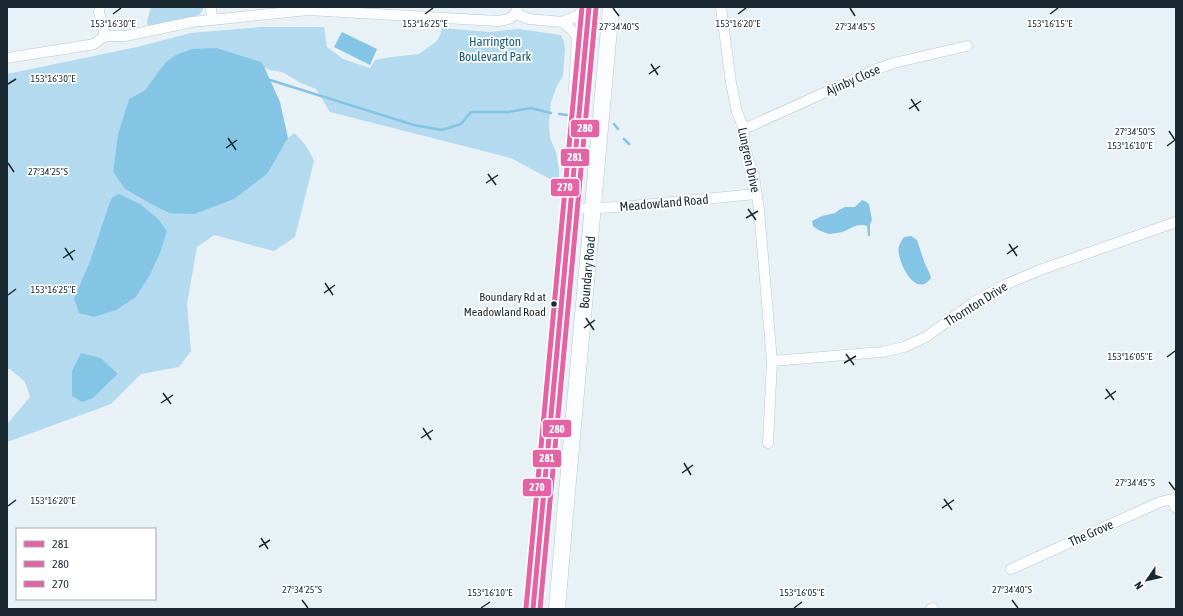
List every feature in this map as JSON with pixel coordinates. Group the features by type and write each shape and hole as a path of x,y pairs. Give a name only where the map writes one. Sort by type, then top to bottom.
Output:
{"highway":[{"name":"Boundary Road","path":"533,609 571,209 587,7"},
{"name":"Boundary Road","path":"557,609 611,7"}],"street":[{"path":"100,7 99,12 105,36"},
{"path":"211,7 212,20"},
{"path":"7,58 94,44 105,36 125,36 192,22 308,8 403,11 496,21 511,18 517,10 529,19 562,22 577,16 587,7"},
{"name":"Lungren Drive","path":"721,7 736,112 744,129 746,149 754,176 756,194 772,361 768,443"},
{"path":"562,22 573,31 577,38 571,159 574,174"},
{"name":"Ajinby Close","path":"744,129 894,62 967,46"},
{"name":"Meadowland Road","path":"571,209 592,209 756,194"},
{"name":"Thornton Drive","path":"772,361 882,352 904,347 926,337 974,302 1007,284 1040,270 1176,222"},
{"name":"The Grove","path":"1011,569 1160,502 1172,499 1176,508"}],"green space":[{"path":"151,7 204,7 200,14 196,16 148,26 147,22"},
{"name":"Harrington Boulevard Park","path":"261,27 324,27 327,47 343,59 370,68 375,60 419,54 437,41 442,28 490,32 518,29 561,35 565,50 563,76 557,86 551,102 549,122 550,138 556,152 559,170 559,184 511,158 330,112 316,89 301,83 282,72 270,70 264,67 262,62 217,48 156,76 145,90 129,99 118,134 113,172 125,189 169,213 268,173 288,138 294,133 306,146 314,161 295,237 274,251 214,235 197,247 187,304 191,351 179,367 141,374 111,404 7,442 7,424 30,397 25,382 10,369 7,369 7,74 137,47 191,33","holes":["109,204 160,253 150,275 136,297 74,298 90,261","81,354 101,358 118,374 93,398"]}],"shaded area":[{"path":"342,32 377,49 370,65 334,47"},
{"path":"217,48 262,62 280,102 288,138 268,173 234,199 194,214 169,213 125,189 113,172 118,134 129,99 145,90 166,62 176,55 192,49"},
{"path":"119,194 140,204 158,219 167,231 160,253 150,275 136,297 116,310 94,317 79,313 74,298 90,261 109,204 112,198"},
{"path":"862,200 869,204 872,220 870,224 870,236 868,236 867,226 864,225 858,225 843,232 829,234 818,230 813,226 812,221 822,216 835,213 845,207 855,207"},
{"path":"911,236 917,240 931,278 925,284 919,284 913,281 903,267 900,259 899,246 904,237"},
{"path":"81,353 101,358 118,374 93,398 82,402 72,396 72,371"}],"waterway":[{"path":"270,80 414,125 442,130 461,124 471,112 508,112 531,108 551,113"},
{"path":"559,114 567,115"},
{"path":"614,124 618,129"},
{"path":"624,139 629,144"}],"transit line":[{"name":"270","path":"526,608 582,7"},
{"name":"281","path":"533,609 589,7"},
{"name":"280","path":"540,609 596,8"}],"place":[{"name":"Boundary Rd at Meadowland Road","path":"554,304"}]}
